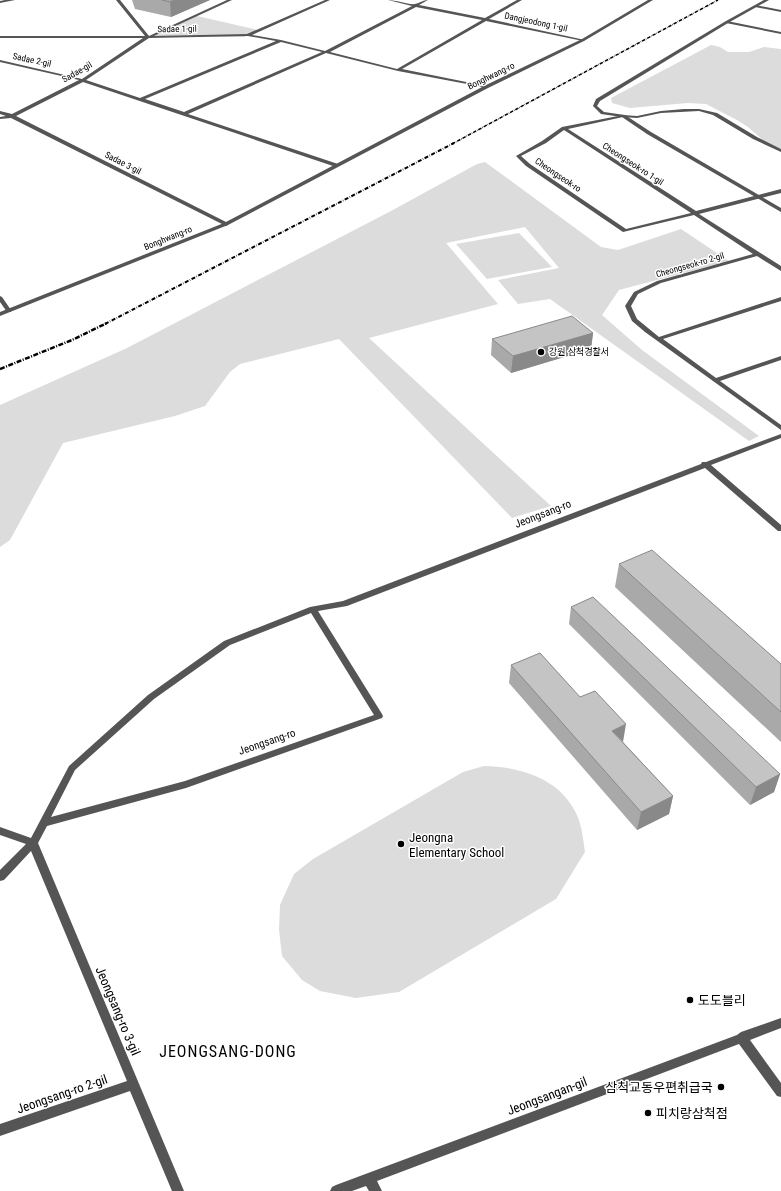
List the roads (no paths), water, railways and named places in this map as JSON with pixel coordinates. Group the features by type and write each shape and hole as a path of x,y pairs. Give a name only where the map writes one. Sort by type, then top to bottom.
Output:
{"street":[{"path":"0,2 13,0"},
{"path":"118,0 148,37"},
{"name":"Sadae 1-gil","path":"148,37 230,0"},
{"name":"Sadae 1-gil","path":"248,35 328,0"},
{"name":"Dangjeodong 1-gil","path":"390,0 583,40"},
{"path":"184,114 324,53 426,0"},
{"name":"Dangjeodong 1-gil","path":"485,19 520,0"},
{"name":"Bonghwang-ro","path":"0,314 226,224 486,87 583,40 651,0"},
{"name":"Cheongseok-ro","path":"767,0 727,22 598,100 595,106 603,113 637,117 661,112 699,110 715,114 755,138 781,151"},
{"path":"756,6 781,11"},
{"path":"398,70 485,19"},
{"path":"727,22 781,33"},
{"name":"Sadae 1-gil","path":"148,37 248,35 281,41 324,53 398,70 486,87"},
{"path":"0,37 148,37"},
{"name":"Sadae-gil","path":"0,118 12,116 83,80 148,37"},
{"path":"141,99 281,41"},
{"name":"Sadae 2-gil","path":"0,61 83,80"},
{"path":"83,80 336,166"},
{"path":"0,112 12,116"},
{"name":"Sadae 3-gil","path":"12,116 226,224"},
{"name":"Cheongseok-ro","path":"693,213 625,231 528,165 518,156 544,142 564,128 624,116 649,133 781,210"},
{"name":"Cheongseok-ro 1-gil","path":"564,128 758,254"},
{"path":"693,213 781,191"},
{"path":"758,254 781,269"},
{"name":"Cheongseok-ro 2-gil","path":"758,254 659,282 636,293 628,306 634,320 781,428"},
{"path":"0,298 9,311"},
{"path":"658,339 781,299"},
{"path":"715,380 781,358"},
{"name":"Jeongsang-ro","path":"0,877 33,843 42,823 72,768 151,697 227,642 313,609 344,604 781,436"},
{"path":"705,464 781,529"},
{"name":"Jeongsang-ro","path":"42,823 186,784 379,716 313,609"},
{"path":"0,831 33,843"},
{"name":"Jeongsang-ro 3-gil","path":"33,843 178,1191"},
{"name":"Jeongsangan-gil","path":"336,1191 781,1023"},
{"path":"741,1037 781,1092"},
{"name":"Jeongsang-ro 2-gil","path":"0,1130 134,1084"},
{"path":"368,1179 376,1191"}],"railway":[{"path":"452,144 718,0"},
{"path":"106,324 454,143"},
{"path":"0,369 72,340 106,324"}],"place":[{"name":"강원 삼척경찰서","path":"541,352"},
{"name":"Jeongna Elementary School","path":"401,844"},
{"name":"도도블리","path":"690,1000"},
{"name":"삼척교동우편취급국","path":"721,1087"},
{"name":"피치랑삼척점","path":"648,1113"}],"district":[{"name":"JEONGSANG-DONG","path":"228,1051"}]}
